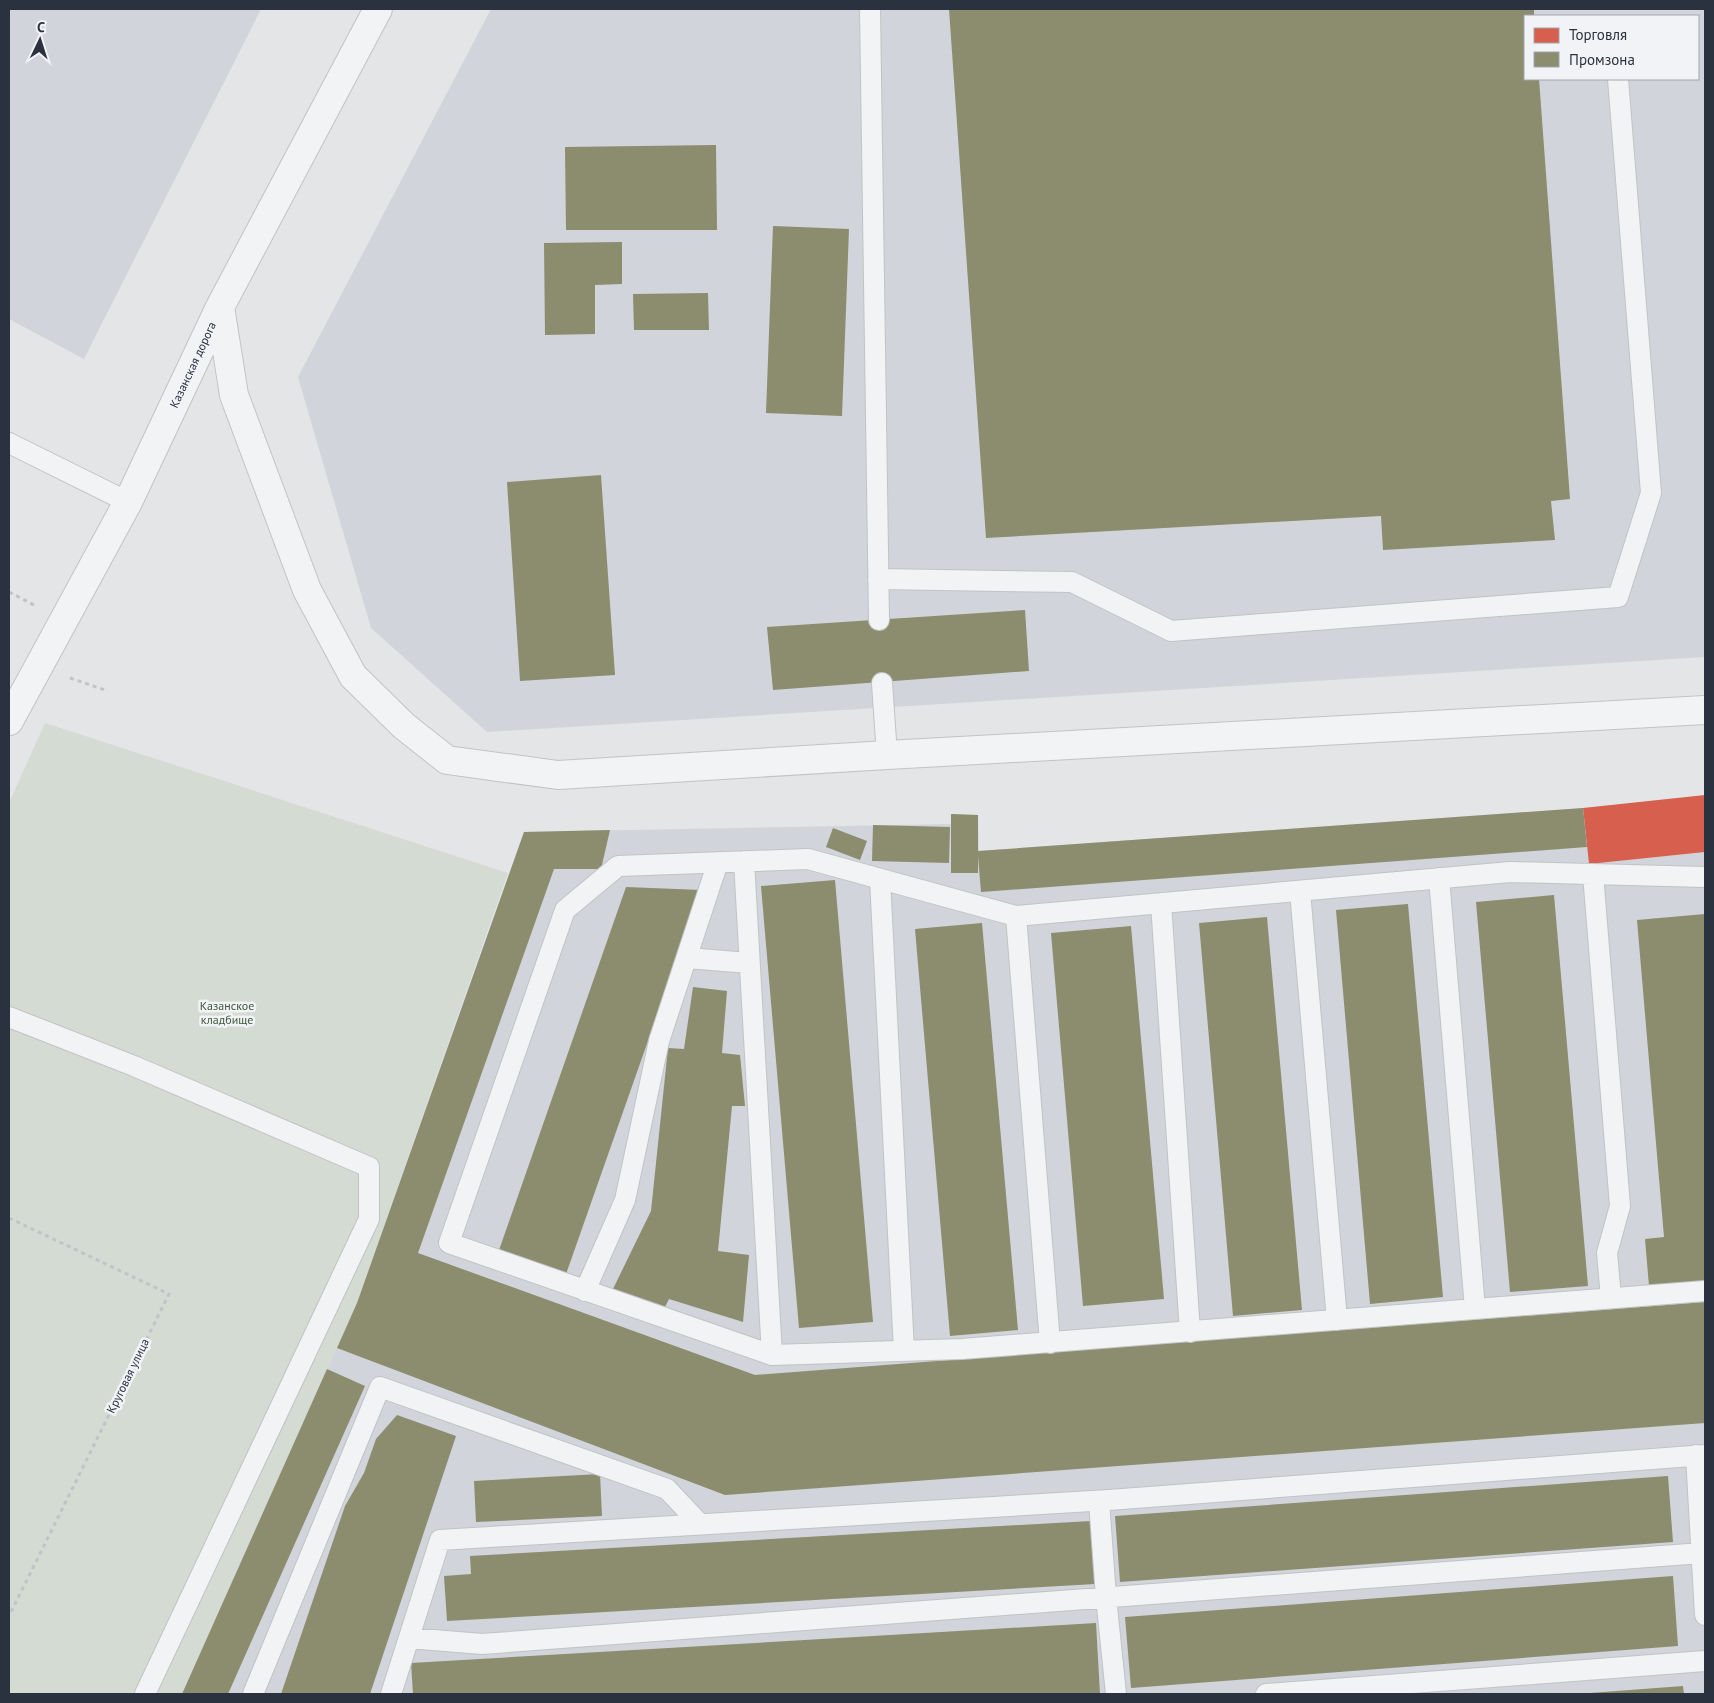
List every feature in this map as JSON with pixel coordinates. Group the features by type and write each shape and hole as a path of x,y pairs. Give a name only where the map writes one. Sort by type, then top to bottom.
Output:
{"street":[{"name":"Казанская дорога","path":"9,721 128,502 220,307 378,9"},
{"path":"220,307 234,395 307,590 353,676 404,726 447,760 558,775 1705,710"}],"lane":[{"path":"870,9 879,620"},
{"path":"878,579 1072,582 1171,631 1618,597 1651,493 1618,80"},
{"path":"9,443 128,502"},
{"path":"882,683 887,755"},
{"path":"1705,877 1510,872 1016,916 808,858 618,866 565,910 449,1243 772,1355 962,1349 1050,1343 1705,1291"},
{"path":"744,861 772,1355"},
{"path":"585,1290 625,1200 659,1041 718,862"},
{"path":"1593,874 1620,1206 1607,1253 1611,1298"},
{"path":"880,878 904,1351"},
{"path":"1439,878 1475,1309"},
{"path":"1300,890 1337,1320"},
{"path":"1160,903 1190,1332"},
{"path":"1016,916 1050,1343"},
{"path":"687,958 750,963"},
{"path":"9,1017 134,1066 369,1167 369,1219 145,1694"},
{"path":"253,1694 380,1387 667,1489 700,1524"},
{"path":"391,1694 440,1540 1099,1501 1701,1455 1705,1615"},
{"path":"1099,1501 1116,1694"},
{"path":"409,1638 482,1644 1702,1553"},
{"path":"1266,1694 1705,1661"}],"path":[{"path":"39,667 108,691"},
{"name":"Круговая улица","path":"9,1218 169,1294 9,1616"}],"shaded area":[{"path":"9,9 261,9 84,359 9,319"},
{"path":"491,9 1705,9 1705,657 487,732 371,628 298,377"},
{"path":"1583,808 1589,864 1705,852 1705,1694 182,1694 357,1303 524,832 951,824 951,814 978,815 979,851"}],"green space":[{"name":"Казанское кладбище","path":"45,723 508,873 357,1303 182,1694 9,1694 9,803"}],"building: Торговля":[{"path":"1705,795 1705,852 1589,864 1583,808"}],"building: Промзона":[{"path":"949,9 1534,9 1534,15 1524,15 1524,80 1539,80 1570,499 1551,501 1555,540 1383,550 1381,516 986,538"},
{"path":"716,145 717,230 566,230 565,147"},
{"path":"773,226 849,229 842,416 766,413"},
{"path":"622,242 622,284 595,285 595,334 545,335 544,243"},
{"path":"708,293 709,330 634,330 633,294"},
{"path":"601,475 615,675 520,681 507,482"},
{"path":"1025,610 1029,671 773,690 767,627"},
{"path":"1583,808 1587,847 981,892 978,856 978,873 951,873 951,814 978,815 978,851"},
{"path":"873,825 950,827 949,863 872,861"},
{"path":"833,828 867,841 860,860 826,847"},
{"path":"610,830 601,869 554,869 418,1253 755,1375 1705,1302 1705,1423 725,1495 337,1348 357,1303 524,832"},
{"path":"835,880 873,1322 799,1328 761,886"},
{"path":"626,887 701,890 565,1277 498,1253"},
{"path":"1554,895 1588,1286 1510,1292 1476,902"},
{"path":"1408,904 1443,1297 1370,1304 1336,910"},
{"path":"1705,914 1705,1281 1649,1286 1645,1239 1664,1237 1637,920"},
{"path":"1267,917 1302,1310 1233,1316 1199,923"},
{"path":"982,923 1018,1330 950,1336 915,929"},
{"path":"1131,926 1164,1299 1083,1306 1051,933"},
{"path":"693,987 727,991 722,1053 740,1055 745,1106 732,1106 718,1251 749,1255 743,1322 669,1299 663,1311 612,1291 651,1211 668,1048 684,1049"},
{"path":"327,1369 365,1386 228,1694 182,1694"},
{"path":"397,1415 456,1436 370,1694 281,1694 345,1506 364,1473 376,1439"},
{"path":"600,1474 602,1516 476,1522 474,1481"},
{"path":"1668,1476 1673,1542 1120,1582 1115,1516"},
{"path":"1091,1521 1095,1584 447,1621 444,1576 471,1574 470,1556"},
{"path":"1673,1576 1678,1646 1131,1688 1125,1617"},
{"path":"1096,1623 1100,1694 413,1694 411,1663"},
{"path":"1683,1686 1684,1694 1590,1694 1590,1693"}]}
